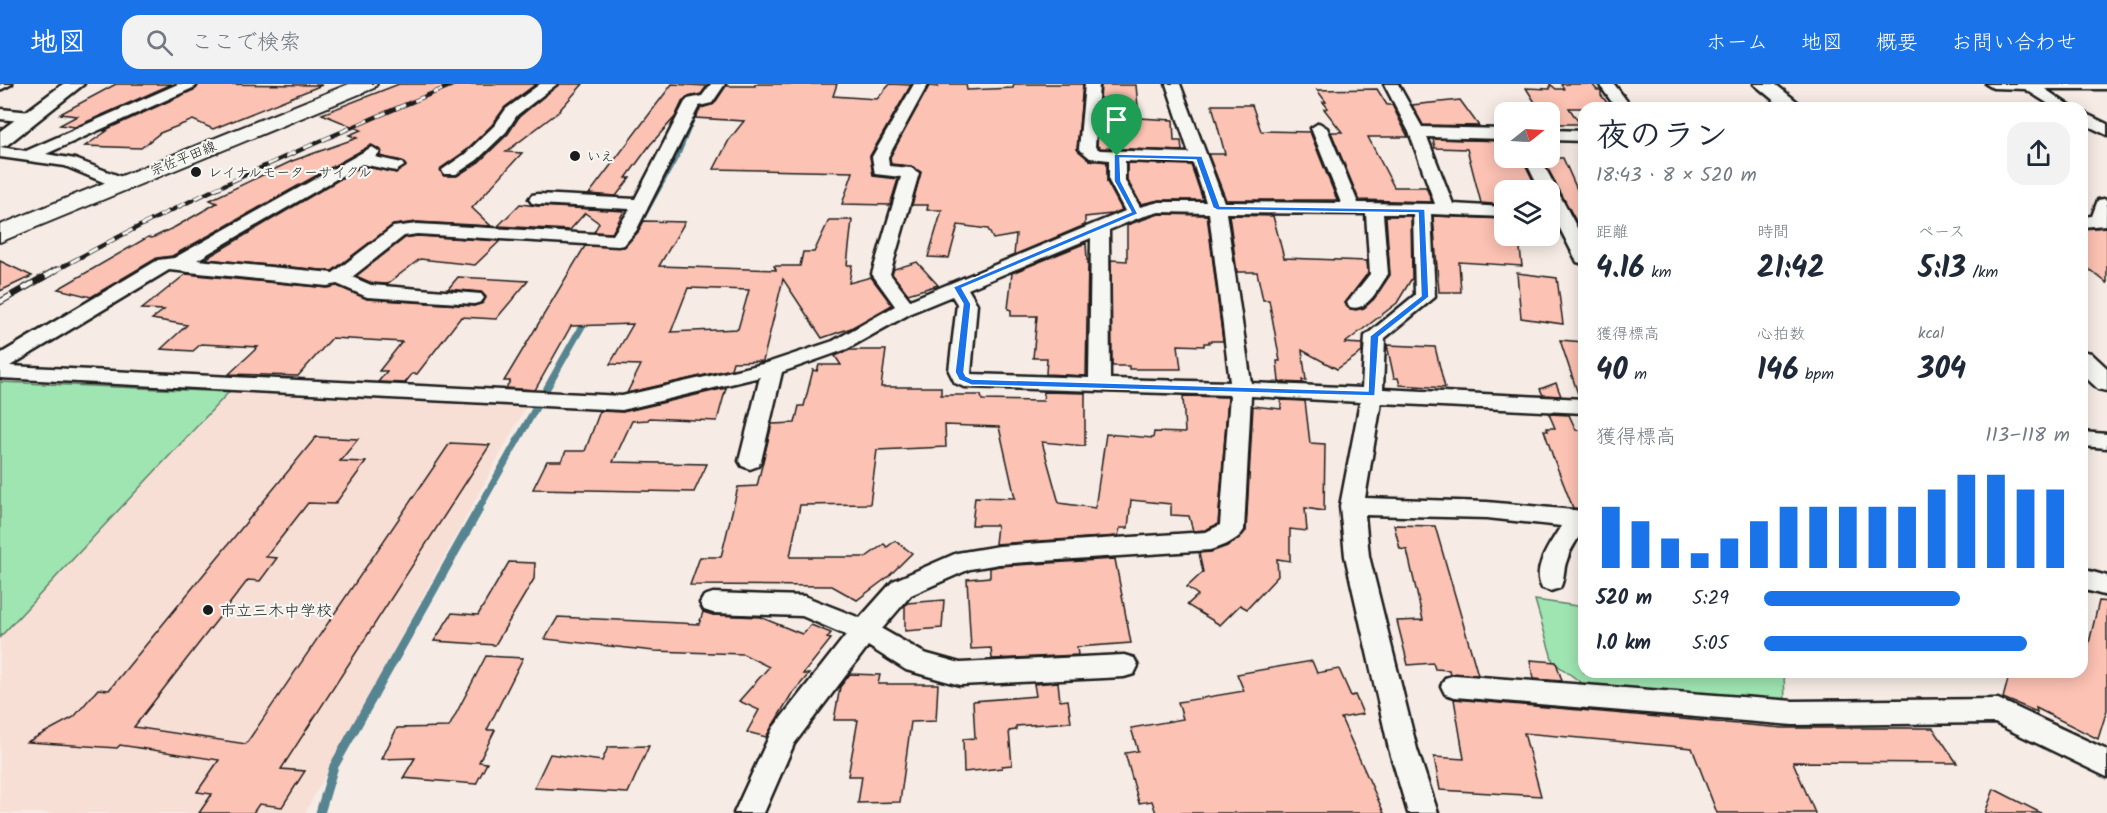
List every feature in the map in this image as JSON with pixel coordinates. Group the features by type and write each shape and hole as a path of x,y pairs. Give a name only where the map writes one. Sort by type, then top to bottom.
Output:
{"main road":[{"name":"宗佐平田線","path":"0,234 367,84"}],"street":[{"path":"0,86 5,84"},
{"path":"0,141 75,84"},
{"path":"30,155 190,84"},
{"path":"450,170 471,157 500,129 511,112 549,84"},
{"path":"0,363 165,264 327,280 339,278 399,231 417,229 618,240 627,231 693,102 707,100 718,84"},
{"path":"906,308 881,273 911,173 881,170 880,157 921,84"},
{"path":"1092,84 1087,149 1096,155 1199,158"},
{"path":"749,813 783,737 864,631 902,588 966,560 999,555 1210,541 1232,530 1241,389 1217,208 1173,84"},
{"path":"1390,84 1417,132 1446,209"},
{"path":"1606,84 1620,102"},
{"path":"1763,84 1787,102"},
{"path":"1993,84 2107,85"},
{"path":"2030,84 2056,102"},
{"path":"0,114 31,117"},
{"path":"2088,120 2107,130"},
{"path":"1319,128 1352,209"},
{"path":"1417,132 1494,134"},
{"path":"1560,135 1578,136"},
{"path":"0,152 69,162 121,183"},
{"path":"178,264 366,156 396,166"},
{"path":"1117,156 1117,181 1135,213"},
{"path":"538,199 641,204"},
{"path":"2088,222 2100,221 2104,204"},
{"path":"0,372 622,403 773,368 840,345 906,308 1135,213 1159,207 1422,211 1446,209 1494,211"},
{"path":"1357,303 1378,274 1374,210"},
{"path":"1422,211 1425,297 1375,336 1372,394 1352,506 1357,556 1403,748 1423,813"},
{"path":"1560,214 1578,215"},
{"path":"1560,222 1578,249"},
{"path":"1099,384 1100,228"},
{"path":"339,278 367,291 473,299"},
{"path":"957,287 967,304 959,372 962,378 971,382 1099,384 1372,394 1578,406"},
{"path":"2088,365 2107,383"},
{"path":"750,461 773,368"},
{"path":"2088,439 2107,441"},
{"path":"1352,506 1487,510 1578,520"},
{"path":"1551,581 1554,560 1578,524"},
{"path":"2088,581 2107,586"},
{"path":"713,603 804,606 864,631 916,662 960,674 1124,666"},
{"path":"1455,686 1793,712 1998,711 2107,764"}],"shaded area":[{"name":"市立三木中学校","path":"0,378 276,391 526,407 305,813 0,813"}],"green space":[{"path":"0,382 229,392 0,637"},
{"path":"1535,600 1578,606 1578,678 1784,678 1785,703 1589,688 1553,662"}],"building":[{"path":"116,84 172,84 75,127 60,125 77,116 60,114"},
{"path":"199,84 322,85 213,129 193,120 160,133 141,148 85,146 107,131 103,131 196,89"},
{"path":"399,84 536,84 505,107 492,125 464,152 441,168 444,176 457,176 479,162 508,134 519,117 559,84 583,84 557,113 506,152 522,153 472,208 491,226 417,222 393,225 332,271 205,259 362,166 396,173 406,166 402,161 379,156 381,150 371,145 172,256 157,258 91,297 58,289 148,237 152,238 175,227 217,203 210,200 292,161 357,138 349,135 361,130 322,114"},
{"path":"672,84 707,86 701,94 683,100 675,117 650,145 616,196 589,194"},
{"path":"755,84 837,84 833,96 877,99 890,84 911,85 870,156 873,176 898,179 890,205 842,204 853,172 714,169 729,140 744,121 695,118 701,108 714,104 726,86 755,86"},
{"path":"938,84 966,84 967,90 1013,88 1014,84 1083,84 1077,149 1089,160 1107,162 1107,182 1122,210 1112,214 1085,217 1085,225 1014,255 1016,235 993,239 988,229 958,225 949,258 928,257 942,210 927,210 928,205 912,205 921,172 911,166 891,164 890,157 929,86 938,87"},
{"path":"1550,84 1556,89 1564,89 1561,84 1592,84 1597,90 1601,90 1601,95 1606,102 1578,102 1578,108 1569,108 1578,124 1560,124 1560,102 1535,102 1526,88 1550,89"},
{"path":"1101,85 1136,85 1139,118 1173,120 1174,141 1181,141 1182,151 1097,146"},
{"path":"1377,89 1387,105 1392,105 1408,137 1368,137 1394,187 1426,187 1432,202 1359,200 1331,132 1342,132 1324,109 1328,108 1323,102 1326,102 1317,90"},
{"path":"1460,100 1479,126 1423,125 1412,105"},
{"path":"1212,105 1252,105 1261,131 1310,132 1337,200 1226,200 1208,154 1225,154"},
{"path":"1433,139 1494,141 1494,168 1527,168 1533,180 1494,180 1494,204 1481,203 1467,149 1435,148"},
{"path":"1560,158 1563,158 1578,192 1578,225 1560,191 1560,180 1554,180 1547,168 1560,168"},
{"path":"1127,163 1191,165 1203,200 1159,200 1141,204 1127,180"},
{"path":"520,204 624,211 612,233 594,232 599,223 585,213 570,230 498,226"},
{"path":"1159,214 1207,215 1223,341 1209,341 1209,343 1204,343 1204,346 1178,345 1181,369 1129,369 1129,366 1112,366 1111,260 1127,261 1127,225"},
{"path":"1229,215 1273,216 1284,258 1367,261 1368,273 1345,303 1348,308 1356,310 1364,308 1374,299 1390,275 1386,216 1411,216 1412,278 1397,303 1345,343 1362,344 1362,352 1337,369 1302,350 1306,380 1302,380 1303,383 1279,382 1277,361 1280,361 1269,300 1263,300 1257,272 1237,272"},
{"path":"1433,216 1494,219 1494,246 1520,246 1522,266 1459,262 1461,292 1439,292"},
{"path":"829,220 852,220 847,265 852,265 849,283 871,277 892,305 851,328 822,338 783,279 763,361 733,362 731,369 627,393 641,365 610,364 633,324 571,326 535,390 506,388 510,381 504,381 585,246 624,247 638,232 644,221 685,222 659,266 776,270 774,266 800,266 803,252 814,252","holes":["688,288 749,290 738,329 671,332"]},
{"path":"2107,227 2107,283 2088,269 2088,229"},
{"path":"417,236 500,241 475,265 420,259 387,284 372,283 356,276 405,238"},
{"path":"1086,243 1088,260 1086,376 1046,374 1047,358 1033,358 1037,316 1011,316 1011,310 1008,309 1012,273"},
{"path":"0,261 32,276 0,291"},
{"path":"917,262 938,285 908,294 892,274 894,269"},
{"path":"1517,273 1557,278 1563,324 1521,318"},
{"path":"186,274 327,288 337,286 367,299 474,306 483,303 486,297 481,292 448,289 458,277 528,281 496,319 461,317 417,374 412,374 405,383 378,382 387,371 379,371 402,342 332,338 298,376 229,374 258,347 201,344 193,351 161,349 187,325 152,319 164,310 142,309"},
{"path":"1560,340 1578,342 1578,394"},
{"path":"1387,345 1435,347 1445,388 1400,385 1398,378 1394,378"},
{"path":"850,350 886,350 881,387 941,387 941,395 981,395 982,400 1043,401 1044,392 1085,393 1085,446 1042,442 1059,503 1095,508 1106,434 1153,438 1154,432 1185,433 1183,396 1228,397 1218,524 1205,530 1193,531 1189,516 1171,515 1171,504 1131,500 1128,528 1120,528 1118,536 995,544 997,525 972,525 975,497 1015,498 999,427 945,425 946,447 877,450 870,504 800,505 790,557 866,557 884,544 887,547 895,541 912,553 888,577 857,600 832,586 690,585 700,557 721,557 738,487 757,486 772,424 795,423 799,406 804,406 813,370 817,371 819,365 841,365 835,356"},
{"path":"1556,383 1561,396 1543,395 1540,389"},
{"path":"726,388 717,421 649,418 632,421 613,462 707,464 694,492 533,489 547,461 561,461 566,451 585,451 600,411 623,412"},
{"path":"1281,400 1305,401 1310,443 1325,444 1324,511 1305,508 1307,531 1290,529 1290,561 1277,559 1278,576 1247,609 1240,605 1220,625 1187,605 1198,595 1187,587 1203,572 1199,553 1211,552 1230,545 1246,531 1253,406 1281,409"},
{"path":"1549,414 1569,415 1578,430 1578,508 1573,508 1544,430 1555,428"},
{"path":"316,437 358,439 340,461 366,462 335,504 308,503 266,557 277,558 260,581 248,580 134,727 246,744 450,443 490,445 281,769 305,771 282,807 259,804 253,813 199,813 212,794 197,792 219,760 120,745 117,748 27,742 74,717 98,689 109,690"},
{"path":"1394,525 1435,526 1478,675 1450,674 1449,670 1435,669 1433,663 1408,665 1397,621 1423,620 1407,550 1400,549"},
{"path":"1115,559 1131,643 1077,647 1078,655 992,659 991,648 971,649 967,579 990,577 990,568 999,566"},
{"path":"509,562 535,563 534,579 495,645 434,641 452,613 478,615"},
{"path":"944,600 942,628 905,631 907,603"},
{"path":"2099,601 2107,602 2107,710 2098,739 2036,708 2037,712 2003,698 2008,678 2088,678 2088,647"},
{"path":"703,612 713,615 760,617 802,634 811,625 831,633 827,638 831,639 803,674 809,674 791,695 766,737 747,732 759,710 739,701 769,667 743,654 654,651 545,639 558,617 699,624"},
{"path":"486,656 523,658 487,730 495,730 479,762 487,763 476,784 403,778 415,758 382,759 397,728 449,727"},
{"path":"1530,660 1556,662 1562,681 1533,679"},
{"path":"1312,661 1317,673 1339,669 1351,696 1355,695 1363,714 1341,718 1384,813 1156,813 1152,801 1139,803 1125,753 1138,751 1131,728 1183,719 1178,702 1244,691 1237,674"},
{"path":"850,674 880,675 878,684 938,684 936,721 911,722 900,802 858,803 862,776 848,776 858,720 834,720 840,687"},
{"path":"1058,682 1060,701 1068,700 1071,722 1016,726 1016,730 1009,731 1012,765 964,772 963,739 975,738 973,701 1036,696 1034,684"},
{"path":"1454,699 1783,728 1933,728 1957,763 1793,762 1815,813 1717,813 1692,748 1524,733 1541,796 1440,790 1434,757 1464,759"},
{"path":"649,746 628,793 534,788 550,754 602,761 608,747"},
{"path":"1994,789 2041,813 1985,813"}],"waterway":[{"path":"626,248 679,152 696,110"},
{"path":"478,510 586,319"},
{"path":"320,813 334,766 479,509"}],"railway":[{"path":"53,272 151,220 251,172 455,84"},
{"path":"0,302 56,270"}],"place":[{"name":"いえ","path":"575,156"},
{"name":"レイナルモーターサイクル","path":"196,172"},
{"name":"市立三木中学校","path":"208,610"}],"route":[{"path":"1117,156 1199,158 1217,208 1280,207 1422,211 1425,297 1375,336 1372,394 1099,384 971,382 962,378 959,372 967,304 957,287 1135,213 1117,181 1117,156"}]}
